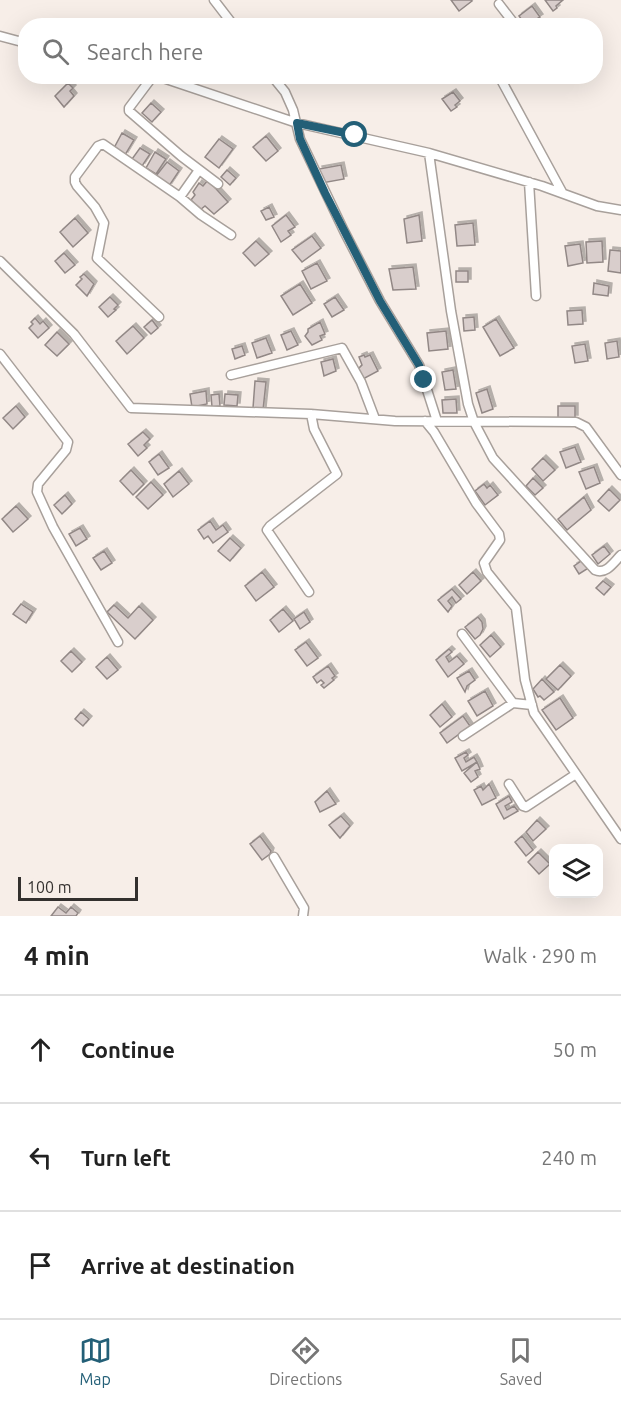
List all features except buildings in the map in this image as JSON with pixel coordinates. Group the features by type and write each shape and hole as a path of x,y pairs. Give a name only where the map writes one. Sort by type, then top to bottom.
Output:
{"street":[{"path":"214,0 228,18"},
{"path":"499,4 510,18"},
{"path":"0,36 18,41"},
{"path":"149,84 128,110 218,184"},
{"path":"179,84 297,123 429,153 562,192 597,206 621,210"},
{"path":"278,84 285,92 297,123 300,139 334,212 380,301 419,365 437,421"},
{"path":"503,84 562,192"},
{"path":"159,317 97,258 104,223 75,180 98,146 103,144 231,234"},
{"path":"429,153 451,311 468,404 474,422 493,458 595,570 605,571 621,555"},
{"path":"180,197 199,170"},
{"path":"529,182 536,296"},
{"path":"0,261 74,334 131,408 311,414 425,421 580,423 586,427 621,474"},
{"path":"231,375 342,348 361,382 375,419"},
{"path":"0,354 68,442 66,450 38,484 37,492 53,527 118,642"},
{"path":"309,592 267,530 337,474 314,429 311,414"},
{"path":"425,421 476,503 499,534 500,540 484,563 487,572 516,608 525,680 534,713 621,839"},
{"path":"462,634 513,704"},
{"path":"463,736 513,704 532,705"},
{"path":"509,784 523,806 526,807 576,774"},
{"path":"274,857 304,908 303,916"}],"route":[{"path":"355,135 297,123 300,139 325,193 380,301 419,365 424,380"}]}
